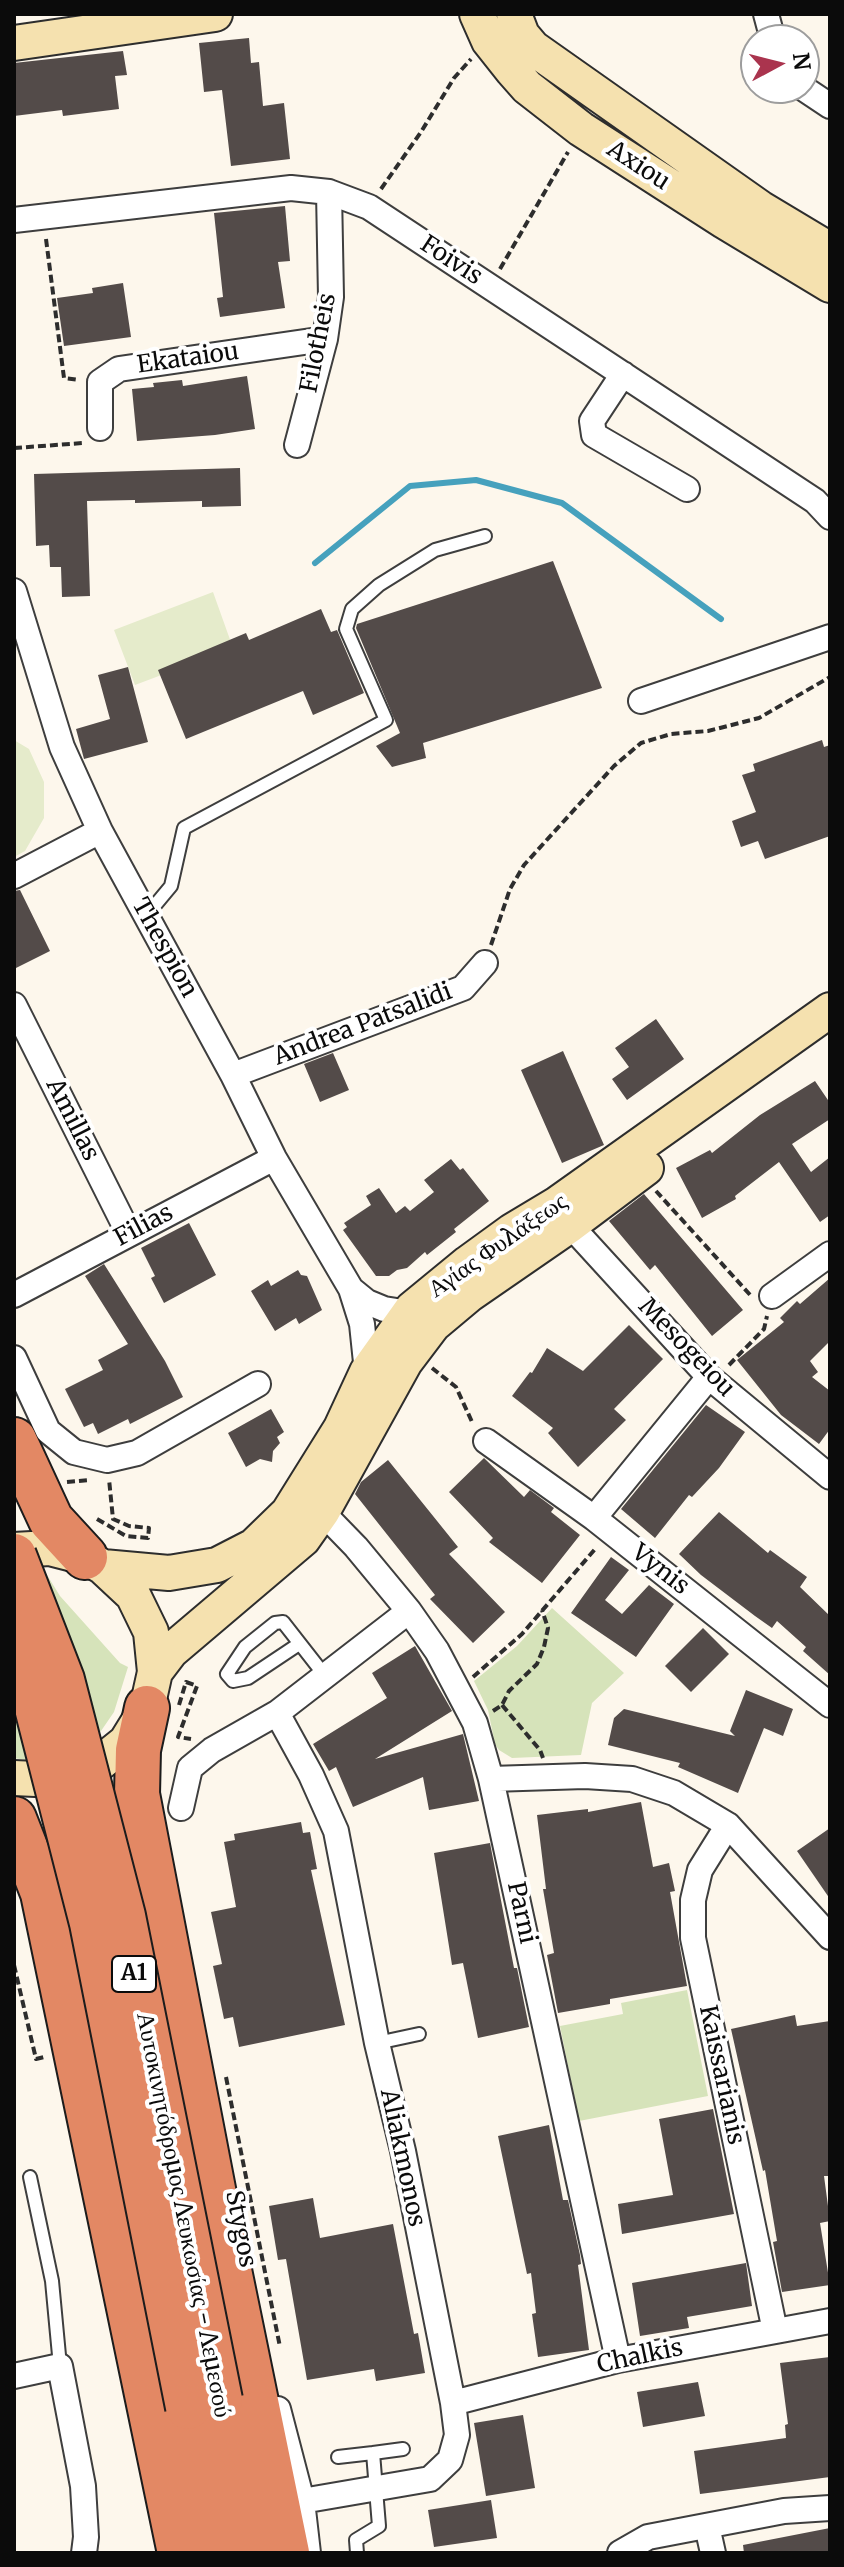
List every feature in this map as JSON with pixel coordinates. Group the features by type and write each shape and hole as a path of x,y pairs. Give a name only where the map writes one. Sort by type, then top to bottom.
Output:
{"highway":[{"path":"14,1440 51,1520 94,1547"},
{"name":"Αυτοκινητόδρομος Λευκωσίας - Λεμεσού","path":"14,1556 62,1680 123,1916 204,2404 217,2553"},
{"name":"Αυτοκινητόδρομος Λευκωσίας - Λεμεσού","path":"14,1636 33,1692 92,1923 204,2404 251,2553"},
{"path":"151,1690 138,1750 137,1794 287,2553"},
{"path":"14,1819 43,1893 180,2553"}],"main road":[{"path":"14,43 215,14"},
{"name":"Axiou","path":"514,14 522,35 533,48 760,208 830,250"},
{"name":"Axiou","path":"483,27 527,87 581,129 830,285"},
{"name":"Αγίας Φυλάξεως","path":"14,1778 57,1780 95,1767 126,1742 171,1651 303,1539 322,1512 405,1362 433,1325 564,1215 830,1010"},
{"name":"Αγίας Φυλάξεως","path":"14,1550 94,1547 169,1573 217,1565 254,1546 288,1513 341,1428 367,1372 412,1309 479,1255 564,1215 830,1036"},
{"path":"94,1547 133,1595 151,1632 151,1690"}],"street":[{"name":"Foivis","path":"14,220 291,188 329,192 369,207 815,501 830,517"},
{"name":"Filotheis","path":"297,445 325,339 331,297 329,192"},
{"name":"Ekataiou","path":"100,382 119,369 325,339"},
{"path":"623,374 592,421 594,435 687,489"},
{"path":"100,382 100,428"},
{"name":"Thespion","path":"14,591 62,747 100,831 233,1075 274,1158 351,1289 364,1335 367,1372"},
{"path":"641,701 830,637"},
{"path":"14,876 100,831"},
{"name":"Andrea Patsalidi","path":"233,1075 463,988 485,963"},
{"name":"Amillas","path":"14,1005 129,1234"},
{"name":"Filias","path":"14,1295 274,1158"},
{"name":"Mesogeiou","path":"564,1215 711,1379 830,1477"},
{"path":"765,1300 830,1254"},
{"name":"Thespion","path":"351,1289 367,1302 384,1309 403,1312 412,1309"},
{"path":"14,1358 48,1431 74,1452 107,1460 137,1453 258,1384"},
{"path":"602,1524 711,1379"},
{"name":"Vynis","path":"486,1441 602,1524 830,1705"},
{"name":"Parni","path":"322,1512 356,1547 409,1611 437,1651 475,1723 491,1779 618,2360"},
{"path":"181,1808 190,1768 212,1750 277,1713 409,1611"},
{"name":"Aliakmonos","path":"277,1713 311,1775 336,1831 377,2043 403,2151 457,2435 450,2460 430,2479 302,2501"},
{"path":"491,1779 585,1776 632,1779 674,1793 728,1825 830,1937"},
{"name":"Kaissarianis","path":"728,1825 700,1870 693,1900 693,1938 775,2331"},
{"name":"Stygos","path":"159,1909 213,2087 264,2352 302,2501 308,2553"},
{"name":"Chalkis","path":"453,2403 618,2360 830,2321"},
{"path":"14,2376 60,2366 83,2486 84,2553"},
{"path":"620,2553 648,2537 784,2511 830,2508"},
{"path":"707,2526 713,2553"}],"lane":[{"path":"146,916 171,886 184,828 386,720 346,629 352,609 379,585 435,550 485,536"},
{"path":"299,1644 248,1678 233,1681 227,1674 245,1647 275,1623 283,1622 326,1677"},
{"path":"377,2043 419,2034"},
{"path":"30,2177 52,2281 60,2366"},
{"path":"338,2457 403,2449"},
{"path":"357,2553 356,2540 379,2526 373,2453"}],"path":[{"path":"369,207 421,132 483,27"},
{"path":"490,287 581,129"},
{"path":"43,217 64,378 100,382"},
{"path":"14,448 90,442 97,438 100,428"},
{"path":"485,963 510,889 524,865 614,766 641,743 671,734 708,731 748,721 830,677"},
{"path":"649,1183 765,1300 764,1329 711,1379"},
{"path":"421,1360 456,1387 472,1424 486,1441"},
{"path":"94,1547 103,1525 126,1536 148,1538 149,1528 129,1526 113,1519 107,1460"},
{"path":"457,1687 522,1634 602,1524"},
{"path":"485,1716 502,1705 509,1691 537,1664 548,1628 542,1610"},
{"path":"178,1737 197,1686 189,1683"},
{"path":"502,1705 540,1750 545,1764"},
{"path":"14,1965 36,2059 44,2057"},
{"path":"224,2069 282,2357"}],"green space":[{"path":"213,592 233,648 135,685 114,630"},
{"path":"14,740 29,749 44,782 44,818 25,851 14,857"},
{"path":"14,1564 42,1567 60,1596 120,1663 128,1667 114,1712 101,1731 83,1748 37,1762 14,1758"},
{"path":"552,1608 624,1673 592,1703 581,1755 512,1758 495,1744 488,1710 474,1681 517,1646"},
{"path":"687,1990 708,2096 579,2121 560,2026 623,2014 621,2003"}],"building":[{"path":"249,38 251,63 259,62 263,106 284,103 290,159 231,166 222,90 204,92 199,43"},
{"path":"123,51 127,75 115,76 119,109 63,116 62,110 14,116 14,63"},
{"path":"285,206 290,261 278,262 285,308 220,317 217,298 223,297 214,213"},
{"path":"123,283 131,337 64,346 57,298 93,293 92,288"},
{"path":"247,376 255,429 137,441 132,389 154,387 153,383 182,380 183,386"},
{"path":"240,468 241,506 202,507 202,501 87,501 90,596 62,597 61,567 50,567 49,545 36,546 34,474"},
{"path":"553,561 602,688 423,743 426,758 392,767 376,746 400,733 357,624"},
{"path":"321,609 331,632 337,630 364,693 313,715 303,691 186,739 158,670 246,633 249,640"},
{"path":"128,667 148,742 84,759 76,729 110,719 98,675"},
{"path":"822,740 824,747 830,745 830,836 765,859 758,841 741,847 732,821 756,812 742,775 755,771 753,764"},
{"path":"20,890 50,951 14,969 14,891"},
{"path":"656,1019 684,1059 627,1100 612,1079 629,1067 615,1048"},
{"path":"563,1051 604,1145 562,1163 521,1070"},
{"path":"333,1053 349,1090 320,1102 304,1064"},
{"path":"815,1081 830,1103 830,1119 792,1144 811,1172 830,1157 830,1215 820,1222 779,1162 735,1196 736,1199 702,1218 676,1168 710,1150 712,1153 760,1115"},
{"path":"451,1159 460,1170 463,1168 489,1201 427,1255 425,1252 407,1268 389,1276 376,1276 343,1230 347,1227 344,1223 371,1205 366,1196 379,1188 396,1213 405,1206 410,1211 434,1192 424,1180"},
{"path":"644,1194 743,1310 712,1336 655,1265 650,1270 609,1221"},
{"path":"189,1223 216,1275 164,1303 141,1248"},
{"path":"104,1264 165,1361 183,1397 130,1424 128,1419 98,1434 93,1423 84,1427 65,1389 103,1370 98,1360 128,1344 85,1276"},
{"path":"298,1270 301,1275 307,1276 322,1310 299,1324 296,1318 275,1331 251,1291 268,1280 271,1286"},
{"path":"830,1278 830,1341 810,1361 818,1372 812,1377 830,1391 830,1429 819,1444 781,1415 737,1360 784,1322 780,1318 797,1301 800,1304"},
{"path":"629,1325 663,1359 614,1409 626,1420 578,1467 548,1433 553,1428 512,1396 532,1373 547,1348 583,1371"},
{"path":"706,1405 745,1432 719,1468 692,1497 689,1495 655,1538 621,1509"},
{"path":"271,1409 284,1432 277,1437 280,1443 273,1451 272,1462 260,1459 246,1467 228,1433"},
{"path":"484,1458 524,1497 530,1490 554,1508 551,1512 580,1535 542,1583 489,1542 493,1538 449,1492"},
{"path":"388,1460 458,1547 449,1554 505,1612 473,1643 430,1599 435,1595 355,1494 361,1482"},
{"path":"719,1512 768,1553 770,1550 807,1577 800,1587 830,1616 830,1675 803,1651 806,1647 777,1621 772,1628 701,1575 679,1554"},
{"path":"611,1557 629,1570 605,1600 622,1614 649,1585 674,1604 636,1657 571,1613"},
{"path":"703,1628 729,1654 691,1692 665,1666"},
{"path":"415,1646 452,1711 375,1759 463,1734 479,1801 429,1810 423,1777 353,1807 336,1767 329,1771 313,1744 387,1698 372,1673"},
{"path":"746,1690 793,1709 783,1736 764,1728 738,1793 678,1767 680,1763 608,1745 614,1718 624,1709 735,1736 730,1731"},
{"path":"641,1802 653,1867 669,1863 675,1891 670,1892 687,1986 610,1999 610,2004 558,2013 547,1955 554,1953 543,1889 546,1889 537,1815 588,1809 588,1812"},
{"path":"301,1822 303,1833 310,1832 317,1869 311,1870 345,2025 239,2047 233,2017 224,2019 213,1966 222,1964 211,1912 236,1907 224,1842 235,1840 234,1834"},
{"path":"830,1828 830,1899 797,1851"},
{"path":"490,1843 514,1968 517,1968 529,2027 478,2038 463,1963 452,1965 434,1853"},
{"path":"795,2015 797,2026 830,2021 830,2176 824,2176 830,2221 820,2223 830,2285 782,2292 765,2170 731,2029"},
{"path":"713,2109 734,2214 622,2234 618,2204 673,2195 659,2119"},
{"path":"549,2125 563,2200 568,2200 580,2255 581,2264 578,2265 589,2350 538,2357 532,2314 536,2313 531,2273 527,2274 498,2136"},
{"path":"313,2198 320,2238 393,2224 414,2334 418,2333 425,2373 376,2381 374,2369 307,2380 286,2259 278,2260 269,2206"},
{"path":"746,2263 752,2306 687,2317 689,2328 640,2336 632,2283"},
{"path":"830,2357 830,2477 700,2494 694,2451 786,2438 785,2425 788,2424 780,2363"},
{"path":"698,2382 705,2416 643,2427 637,2392"},
{"path":"523,2415 535,2488 486,2496 474,2423"},
{"path":"491,2500 497,2538 434,2547 428,2510"},
{"path":"830,2528 830,2553 744,2553 743,2545"}],"waterway":[{"path":"315,563 410,486 476,480 562,503 721,619"}]}
